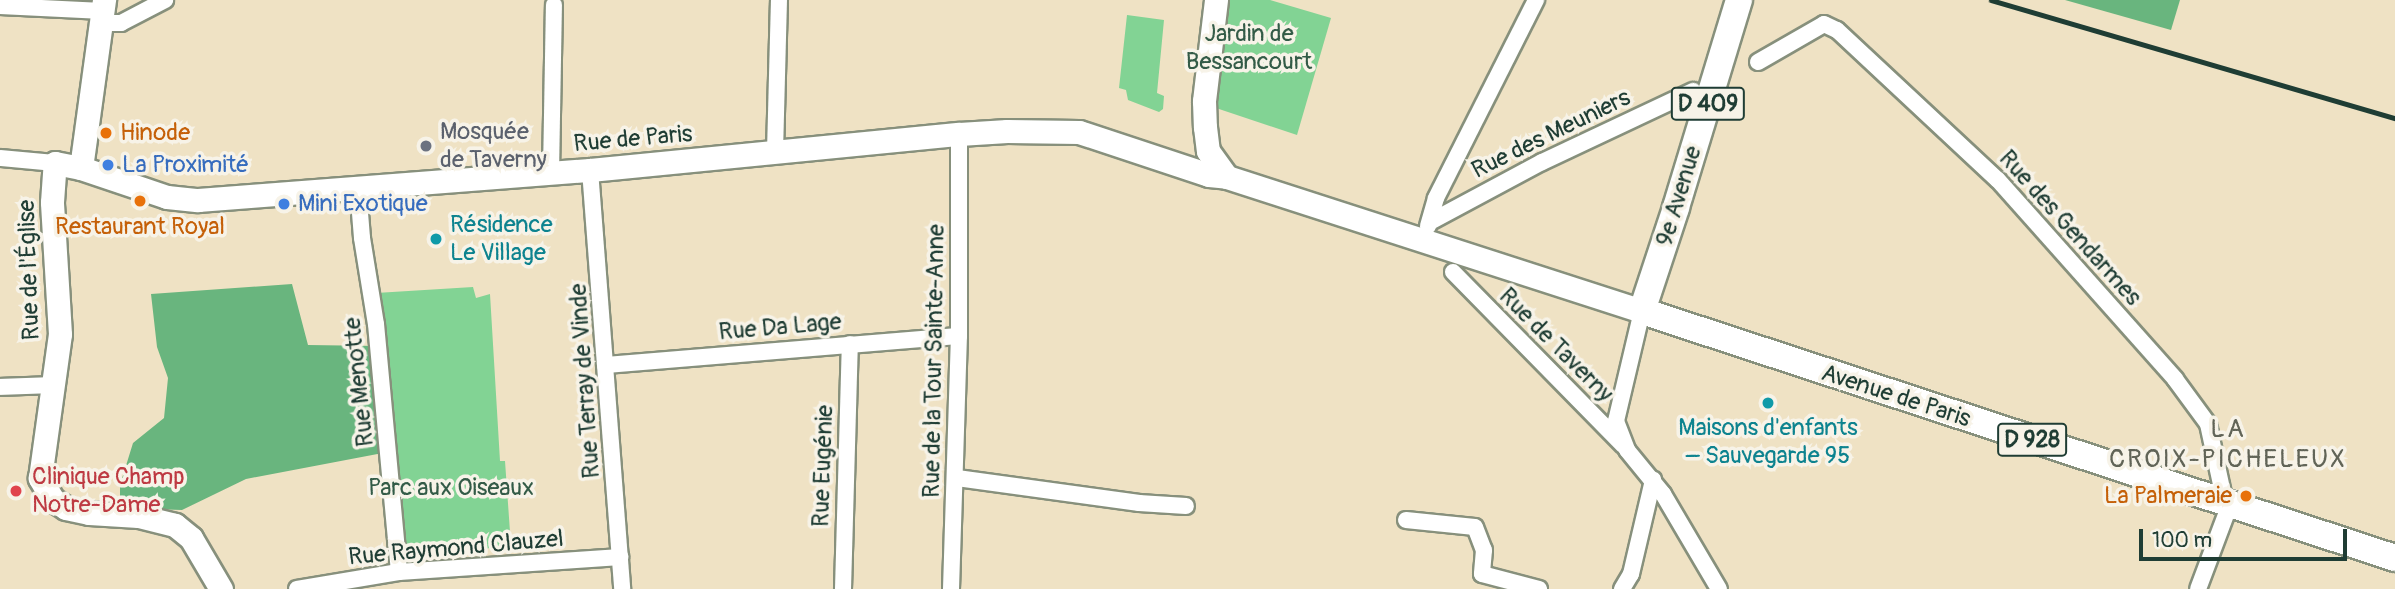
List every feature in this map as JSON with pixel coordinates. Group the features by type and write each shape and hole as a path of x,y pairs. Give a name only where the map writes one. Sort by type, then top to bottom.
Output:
{"main road":[{"name":"9e Avenue","path":"1642,311 1739,0"},
{"name":"Avenue de Paris","path":"1642,311 2395,558"}],"street":[{"path":"0,6 103,11 121,23 165,0"},
{"path":"775,152 779,0"},
{"path":"1216,0 1204,102 1205,132 1208,151 1227,177"},
{"path":"1430,236 1436,198 1536,0"},
{"path":"551,173 554,5"},
{"path":"81,168 103,11"},
{"name":"Rue des Gendarmes","path":"1758,62 1824,24 1838,30 1998,180 2175,379 2208,424 2225,503"},
{"name":"Rue des Meuniers","path":"1430,236 1542,162 1693,91"},
{"name":"Rue de Paris","path":"0,158 81,168 167,197 198,200 590,170 959,134 1007,131 1079,132 1209,175 1227,177"},
{"path":"1172,162 1187,162 1194,157 1201,149 1205,132"},
{"name":"Rue de la Tour Sainte-Anne","path":"951,589 960,336 959,134"},
{"name":"Rue de l'Église","path":"55,163 52,202 60,334 40,478 53,500 66,508 89,513 138,516 175,525 191,538 221,589"},
{"name":"Rue Terray de Vinde","path":"590,170 622,589"},
{"name":"D 928","path":"1227,177 1430,236"},
{"name":"Rue Menotte","path":"358,188 362,238 376,324 399,572"},
{"name":"Avenue de Paris","path":"1430,236 1642,311"},
{"name":"Rue de Taverny","path":"1453,272 1653,480 1719,589"},
{"name":"Rue de Taverny","path":"1627,450 1616,421 1617,407 1642,311"},
{"name":"Rue Da Lage","path":"605,365 960,336"},
{"name":"Rue Eugénie","path":"843,589 850,344"},
{"path":"0,387 53,386"},
{"path":"957,478 1139,503 1186,506"},
{"path":"1622,589 1631,574 1653,480"},
{"path":"2198,589 2227,512 2225,503"},
{"path":"1406,520 1475,527 1484,550 1482,574 1539,589"},
{"name":"Rue Raymond Clauzel","path":"297,589 399,572 620,557"}],"green space":[{"name":"Jardin de Bessancourt","path":"1229,0 1270,0 1331,18 1297,135 1216,108"},
{"path":"2065,0 2180,0 2171,30"},
{"path":"1127,15 1164,20 1157,93 1164,96 1163,109 1159,112 1128,100 1126,90 1119,88"},
{"path":"292,284 308,345 378,346 388,452 246,479 182,510 120,508 120,485 133,443 164,418 168,378 157,347 151,294"},
{"name":"Parc aux Oiseaux","path":"473,287 476,298 490,294 500,461 505,461 511,546 405,557 376,293"}],"railway":[{"path":"1991,0 2395,118"}],"place":[{"name":"Hinode","path":"106,133"},
{"name":"Mosquée de Taverny","path":"426,146"},
{"name":"La Proximité","path":"108,165"},
{"name":"Restaurant Royal","path":"140,201"},
{"name":"Mini Exotique","path":"284,204"},
{"name":"Résidence Le Village","path":"436,239"},
{"name":"Maisons d'enfants – Sauvegarde 95","path":"1768,403"},
{"name":"Clinique Champ Notre-Dame","path":"16,491"},
{"name":"La Palmeraie","path":"2246,496"}],"district":[{"name":"LA CROIX-PICHELEUX","path":"2228,445"}]}
